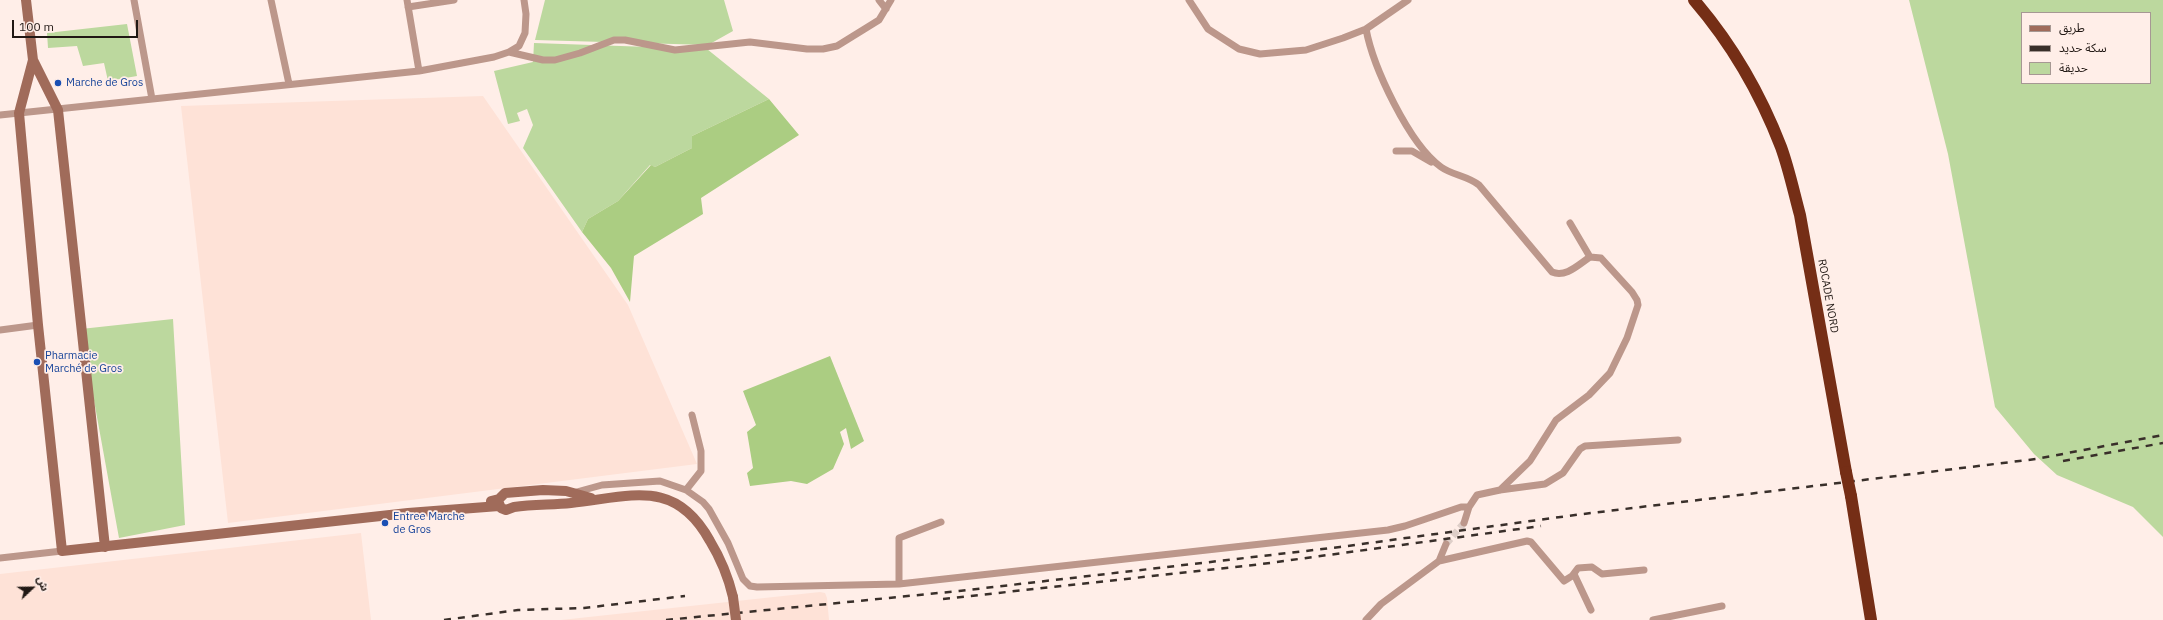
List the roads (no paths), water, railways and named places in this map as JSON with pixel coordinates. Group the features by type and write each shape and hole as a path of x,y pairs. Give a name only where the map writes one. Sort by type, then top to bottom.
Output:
{"highway":[{"name":"ROCADE NORD","path":"1694,0 1722,37 1743,70 1762,104 1781,148 1800,215 1871,620"}],"street":[{"path":"26,0 33,60 58,110 105,547"},
{"path":"134,0 152,98"},
{"path":"271,0 289,84"},
{"path":"419,71 407,4 454,0"},
{"path":"0,115 419,71 494,57 509,52 519,46 525,33 526,14 524,0"},
{"path":"879,0 886,9"},
{"path":"509,52 543,60 555,60 580,53 614,40 625,40 675,50 750,42 807,49 830,48 837,46 879,20 891,0"},
{"path":"1189,0 1208,29 1239,49 1260,54 1306,50 1366,29 1408,0"},
{"path":"1366,29 1369,43 1381,76 1408,127 1427,155 1442,168 1479,184 1552,272 1563,273 1571,270 1590,257 1601,258 1632,292 1637,300 1638,305 1627,338 1610,373 1589,395 1556,420 1530,461 1500,490"},
{"path":"33,60 19,113 38,325 62,551"},
{"path":"1396,151 1412,152 1436,163"},
{"path":"1570,223 1590,257"},
{"path":"0,330 38,325"},
{"path":"686,490 701,471 701,451 692,415"},
{"path":"1464,523 1469,507 1477,495 1500,490 1546,484 1556,479 1563,473 1580,449 1585,446 1678,440"},
{"path":"546,503 602,485 660,481 686,490 703,502 709,509 728,543 743,579 750,586 757,587 899,584 1388,530 1405,526 1461,507 1469,507"},
{"path":"499,502 502,494 558,490 594,499"},
{"path":"511,494 515,501 514,507"},
{"path":"499,502 506,510 514,507 546,503 571,503 627,495 652,496 667,500 684,508 701,524 720,558 729,578 736,620"},
{"path":"0,558 472,507 499,502"},
{"path":"899,584 899,538 941,522"},
{"path":"1366,620 1381,604 1439,560 1527,541 1531,542 1558,577 1564,581 1574,574 1578,568 1592,567 1602,574 1644,570"},
{"path":"1439,560 1446,544"},
{"path":"1574,574 1591,610"},
{"path":"1653,620 1722,606"}],"tunnel":[{"path":"1446,544 1464,523"}],"railway":[{"path":"666,620 959,591 1340,547 1575,515 2036,459 2163,435"},
{"path":"2063,461 2163,443"},
{"path":"943,599 1262,564 1541,526"},
{"path":"444,620 518,610 584,608 685,596"}],"place":[{"name":"Marche de Gros","path":"58,83"},
{"name":"Pharmacie Marché de Gros","path":"37,362"},
{"name":"Entree Marche de Gros","path":"385,523"}]}
